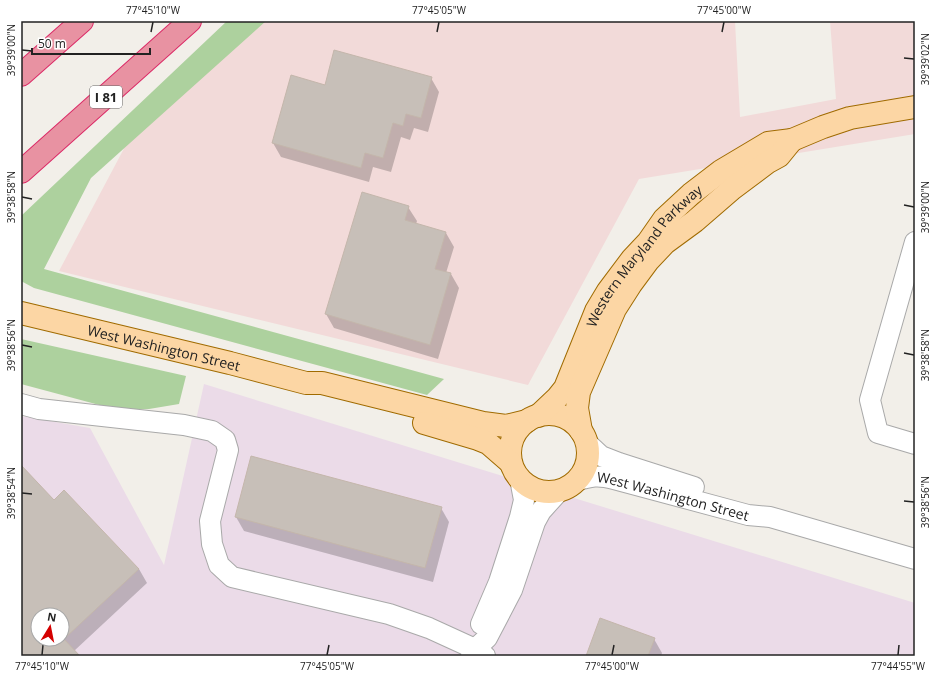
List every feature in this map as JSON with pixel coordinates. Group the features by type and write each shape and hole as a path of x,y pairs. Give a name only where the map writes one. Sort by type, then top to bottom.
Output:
{"highway":[{"path":"21,59 60,21"},
{"path":"21,75 82,21"},
{"name":"I 81","path":"21,172 190,21"}],"main road":[{"name":"Western Maryland Parkway","path":"532,418 557,398 565,388 596,311 608,291 632,259 648,242 664,219 691,194 721,171 768,143 792,140 850,118 915,107"},
{"name":"Western Maryland Parkway","path":"584,437 577,408 579,392 615,309 631,284 648,261 665,243 695,221 732,189 768,162 779,156 792,140"},
{"name":"West Washington Street","path":"21,313 222,361 306,383 322,383 495,426 506,426 532,418"},
{"name":"West Washington Street","path":"306,383 318,392 488,443 516,471"},
{"path":"550,414 562,417 573,422 584,437 587,460 583,472 568,486 551,492 534,489 516,471 510,452 512,440 518,429 532,418 550,414"}],"street":[{"path":"915,242 870,400 878,433 915,444"},
{"path":"21,404 39,409 184,425 212,431 225,440 228,450 210,521 212,544 219,565 232,577 389,614 429,628 477,654"},
{"name":"West Washington Street","path":"584,437 601,456 750,506 770,517"},
{"path":"477,654 477,634 499,582 524,500 516,471"},
{"name":"West Washington Street","path":"568,486 590,476 601,476 748,515 770,517 915,559"},
{"path":"477,654 512,590 535,522 541,511 568,486"}],"shaded area":[{"path":"260,21 735,21 740,117 836,99 830,21 915,21 915,134 639,179 528,385 59,271 137,124"},
{"path":"204,384 915,603 915,656 21,656 21,416 90,428 164,565"}],"green space":[{"path":"227,21 266,21 91,178 44,269 444,379 427,395 34,288 21,281 21,216"},
{"path":"21,339 186,376 179,404 149,409 118,410 21,384"}],"building":[{"path":"334,50 432,77 421,118 406,114 403,126 393,123 383,158 365,153 361,168 272,143 291,75 325,85"},
{"path":"362,192 409,206 405,220 446,232 435,269 451,273 430,345 325,314"},
{"path":"251,456 442,507 425,568 235,517"},
{"path":"21,465 54,500 64,490 139,569 70,633 70,607 30,607 30,647 70,647 70,645 80,656 21,656"},
{"path":"600,618 655,638 648,656 586,656"}]}
